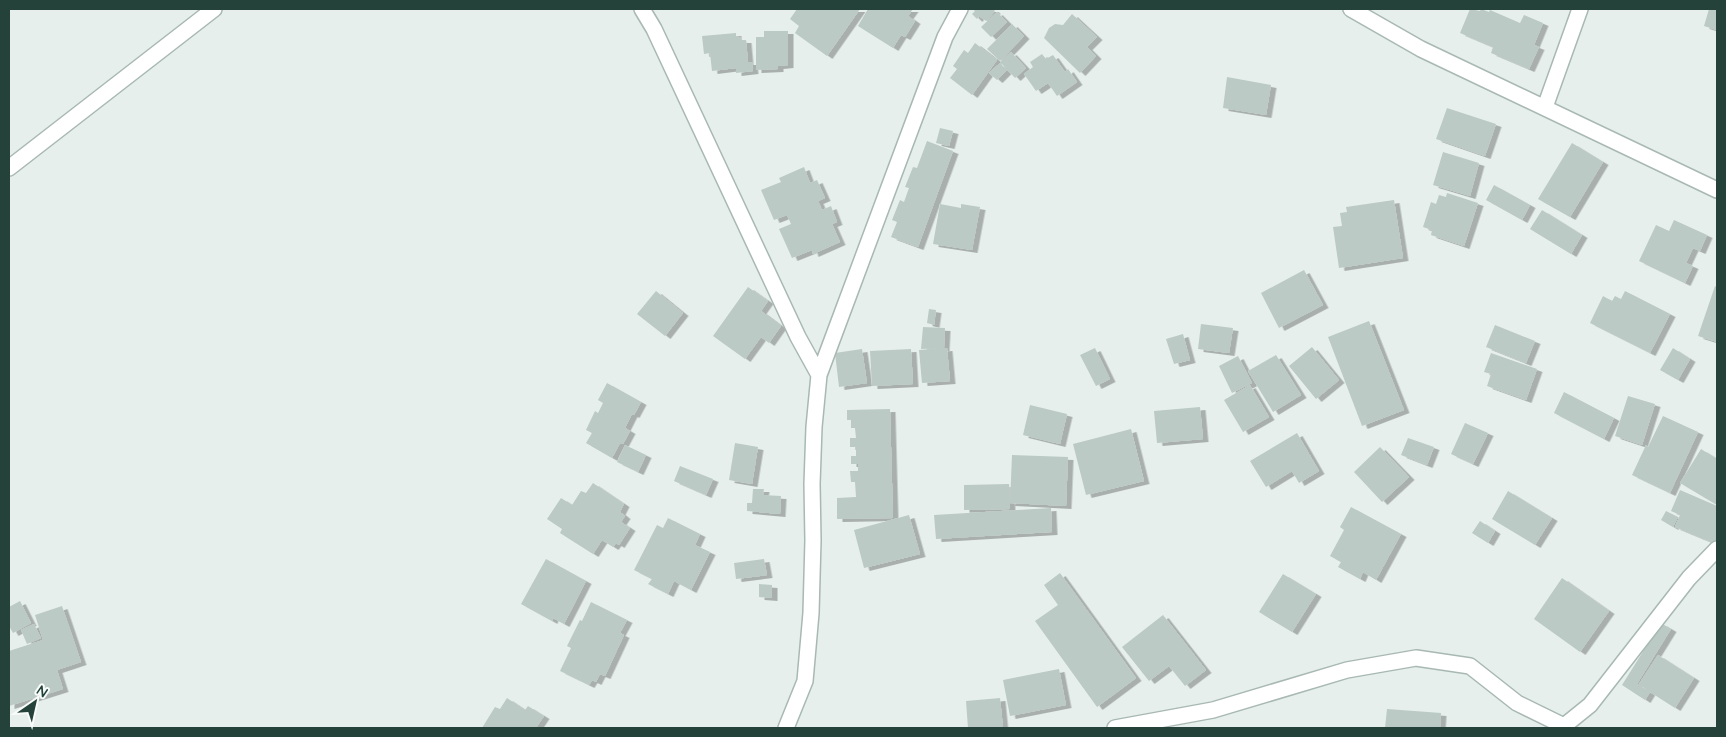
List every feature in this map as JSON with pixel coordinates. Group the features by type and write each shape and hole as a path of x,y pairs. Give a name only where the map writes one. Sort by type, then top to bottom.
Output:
{"street":[{"path":"9,168 214,9"},
{"path":"642,9 654,29 798,337 819,375"},
{"path":"786,728 805,681 811,613 812,484 814,428 819,375 945,37 960,9"},
{"path":"1351,9 1421,50 1717,190"},
{"path":"1545,108 1580,9"},
{"path":"1114,728 1213,710 1347,670 1416,658 1470,666 1517,703 1564,726 1590,705 1690,578 1717,549"}],"building":[{"path":"797,9 860,9 827,56 795,33 799,26 790,19"},
{"path":"868,9 913,9 908,16 915,21 905,37 901,35 893,48 858,26"},
{"path":"972,9 993,9 995,11 986,21 979,16 977,19 972,14 975,11"},
{"path":"1470,9 1480,11 1481,9 1489,12 1490,10 1520,23 1524,15 1543,23 1534,45 1539,47 1529,69 1491,53 1493,47 1460,33"},
{"path":"1709,9 1717,9 1717,30 1704,26"},
{"path":"997,12 1007,22 991,37 981,27"},
{"path":"1072,14 1097,37 1087,47 1096,56 1080,73 1044,38 1049,28 1055,24 1063,25"},
{"path":"1012,24 1024,36 1000,61 987,49"},
{"path":"764,31 788,31 788,65 778,66 778,69 756,70 756,37 764,37"},
{"path":"736,33 736,38 740,37 741,40 746,40 748,62 752,62 753,71 736,73 736,68 712,71 710,53 704,54 702,36"},
{"path":"975,43 997,60 972,95 950,78 957,69 953,66 964,50 968,53"},
{"path":"1011,52 1026,68 1015,78 1000,62"},
{"path":"1042,54 1046,59 1053,55 1065,72 1068,69 1077,82 1057,96 1048,83 1036,91 1024,74 1033,67 1030,62"},
{"path":"1000,63 1007,70 997,80 989,73"},
{"path":"1227,77 1271,85 1266,115 1223,108"},
{"path":"1447,108 1496,124 1485,156 1436,139"},
{"path":"940,128 953,131 949,146 936,143"},
{"path":"927,141 953,151 918,247 891,237 897,222 892,220 900,200 904,202 909,188 905,187 913,167 917,168"},
{"path":"1572,143 1603,162 1570,217 1538,199"},
{"path":"1443,152 1479,163 1470,196 1433,185"},
{"path":"804,167 810,183 817,180 825,198 818,201 822,210 831,206 837,222 832,224 840,242 813,254 812,250 792,258 779,229 791,224 787,215 774,220 761,190 781,182 779,178"},
{"path":"1494,185 1530,205 1522,220 1486,200"},
{"path":"1447,193 1478,203 1464,246 1431,235 1432,230 1423,227 1431,202 1436,204 1439,195 1446,197"},
{"path":"1394,200 1403,258 1339,268 1333,227 1342,226 1340,213 1347,212 1346,207"},
{"path":"940,204 961,208 961,204 980,207 972,250 933,244"},
{"path":"1542,210 1582,235 1571,254 1530,229"},
{"path":"1674,220 1707,235 1700,251 1693,248 1686,263 1693,266 1685,283 1639,261 1656,225 1669,231"},
{"path":"1304,270 1323,305 1279,328 1261,293"},
{"path":"1715,286 1717,287 1717,342 1698,336"},
{"path":"748,287 768,301 761,311 781,326 769,343 761,337 745,359 713,336"},
{"path":"656,291 683,313 665,336 637,314"},
{"path":"1625,291 1670,314 1650,353 1590,323 1603,296 1612,301 1615,296 1621,299"},
{"path":"929,309 936,310 934,325 927,323"},
{"path":"1369,321 1404,410 1362,426 1328,337"},
{"path":"1201,324 1233,328 1229,353 1198,349"},
{"path":"1495,325 1535,341 1526,363 1486,347"},
{"path":"923,327 945,328 944,348 921,349"},
{"path":"1183,334 1190,360 1174,364 1166,339"},
{"path":"1312,347 1339,380 1316,399 1289,366"},
{"path":"947,348 950,381 922,383 919,350"},
{"path":"1095,348 1110,379 1096,386 1080,355"},
{"path":"1673,348 1690,359 1678,380 1660,370"},
{"path":"862,349 867,383 839,387 835,353"},
{"path":"911,349 913,384 872,386 870,351"},
{"path":"1491,353 1537,369 1526,400 1487,386 1491,374 1484,372"},
{"path":"1276,355 1301,395 1273,412 1248,371"},
{"path":"1238,356 1252,383 1232,393 1219,366"},
{"path":"607,383 641,402 625,428 630,431 623,444 620,443 612,458 586,443 592,433 586,430 595,411 598,413 603,403 598,400"},
{"path":"1250,385 1269,417 1243,432 1224,400"},
{"path":"1564,392 1614,418 1604,439 1554,413"},
{"path":"1628,396 1655,404 1642,445 1615,436"},
{"path":"1030,405 1067,414 1060,444 1023,435"},
{"path":"1200,407 1203,439 1157,443 1154,411"},
{"path":"890,409 893,518 837,519 837,498 856,497 855,482 851,482 850,471 858,471 858,464 851,464 851,456 856,456 856,447 850,447 850,438 856,438 855,428 851,428 851,420 847,420 847,410"},
{"path":"1663,416 1698,432 1670,493 1632,475 1646,445 1648,447"},
{"path":"1465,423 1488,433 1473,464 1451,454"},
{"path":"1131,429 1144,481 1086,495 1073,444"},
{"path":"1297,433 1319,471 1299,483 1292,471 1266,487 1250,461"},
{"path":"1408,438 1434,447 1427,465 1401,455"},
{"path":"735,443 758,447 752,484 729,480"},
{"path":"625,445 646,455 638,472 617,462"},
{"path":"1380,447 1409,477 1382,502 1354,472"},
{"path":"1701,449 1717,459 1717,505 1680,483"},
{"path":"1012,455 1068,457 1066,506 1010,503"},
{"path":"680,466 713,479 706,495 674,481"},
{"path":"593,483 624,504 620,512 625,516 621,522 630,528 619,545 616,543 613,547 602,540 593,554 560,533 562,529 547,519 561,498 572,505 581,491 586,493"},
{"path":"1009,484 1010,509 964,510 964,485"},
{"path":"753,489 764,489 763,495 781,496 780,514 747,511 747,503 752,503"},
{"path":"1680,490 1717,506 1716,544 1675,527 1680,515 1671,511"},
{"path":"1508,491 1552,518 1535,545 1492,519"},
{"path":"1351,507 1401,534 1376,580 1363,572 1360,579 1338,567 1341,562 1330,556 1344,530 1340,527"},
{"path":"1051,508 1052,532 936,539 934,515"},
{"path":"1666,511 1678,517 1673,527 1661,520"},
{"path":"909,515 920,554 864,568 854,530"},
{"path":"668,518 700,534 695,545 710,552 691,590 674,581 668,594 648,584 652,579 634,570 657,525 663,528"},
{"path":"1480,521 1495,531 1488,543 1472,533"},
{"path":"546,559 586,581 564,624 553,618 552,621 521,604"},
{"path":"764,559 767,575 736,579 734,563"},
{"path":"1060,573 1136,678 1097,707 1035,621 1058,605 1044,585"},
{"path":"1283,574 1316,594 1292,632 1259,612"},
{"path":"1562,578 1609,611 1580,652 1534,619"},
{"path":"759,584 772,585 772,598 759,597"},
{"path":"20,601 31,623 13,633 9,626 9,607"},
{"path":"591,602 627,620 620,633 624,635 605,676 600,674 596,682 592,680 589,685 560,671 571,648 567,646"},
{"path":"62,606 81,662 57,670 63,689 9,706 9,651 43,640 35,615"},
{"path":"1163,615 1206,670 1185,686 1169,666 1149,681 1122,647"},
{"path":"1661,623 1671,629 1637,684 1648,691 1639,684 1658,655 1694,678 1675,708 1650,692 1645,700 1622,685"},
{"path":"34,624 41,638 27,644 21,630"},
{"path":"1059,669 1066,705 1010,716 1003,680"},
{"path":"507,698 525,710 528,706 544,716 536,728 482,728 495,707 500,709"},
{"path":"1000,698 1003,728 968,728 966,701"},
{"path":"1387,709 1441,713 1440,728 1385,728"}]}
